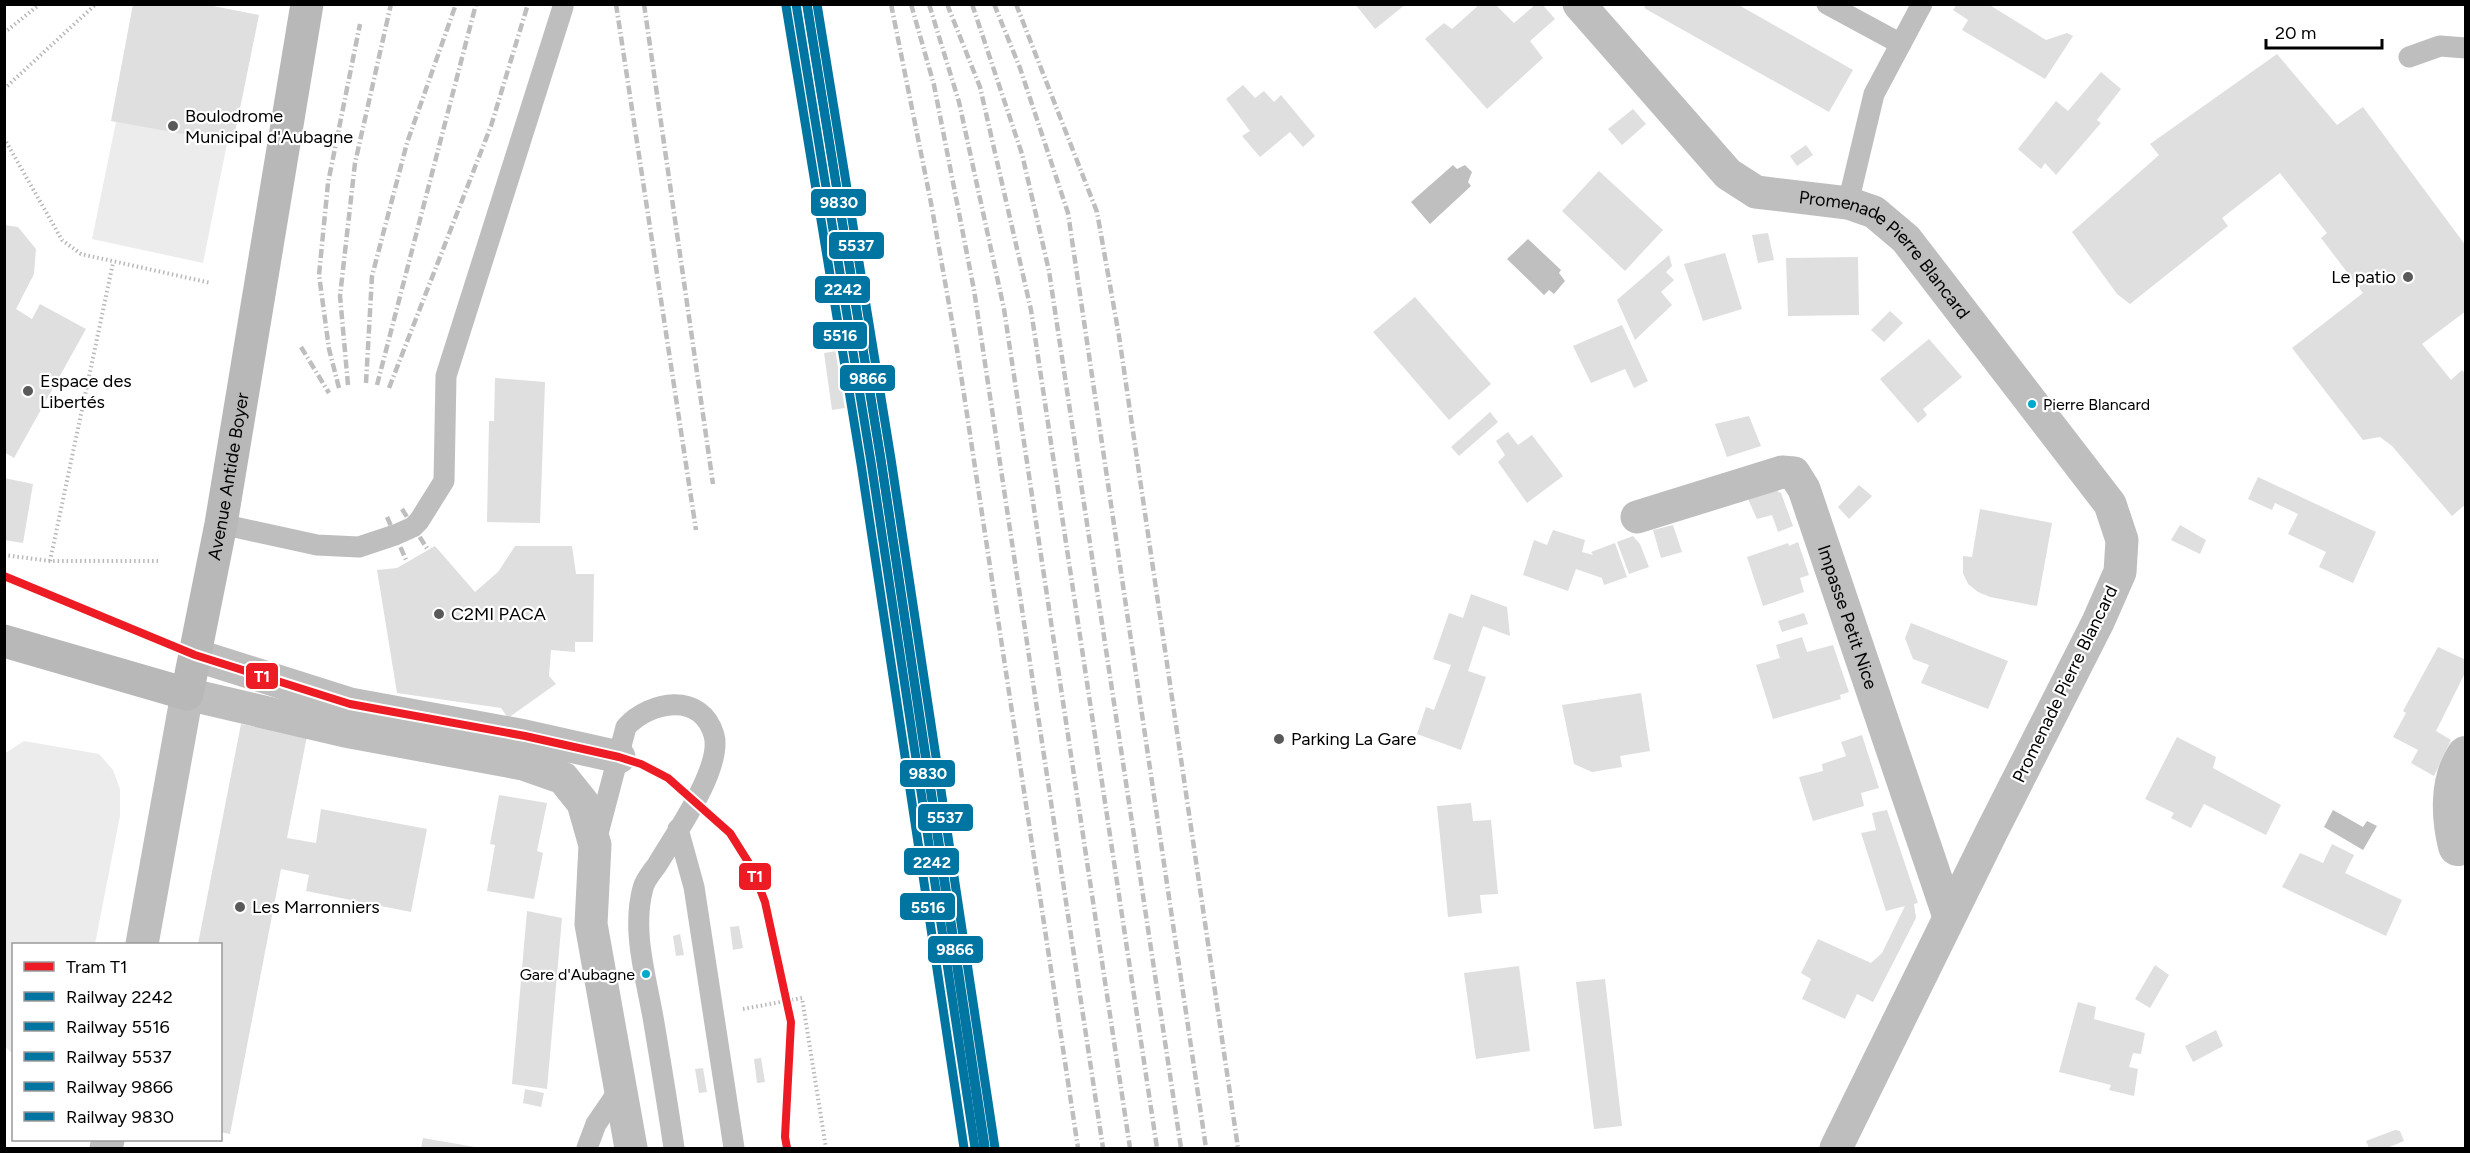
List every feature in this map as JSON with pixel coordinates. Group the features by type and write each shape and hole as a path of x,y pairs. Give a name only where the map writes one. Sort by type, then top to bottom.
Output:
{"main road":[{"name":"Avenue Antide Boyer","path":"187,694 221,524 307,4"},
{"path":"4,641 187,694"}],"street":[{"name":"Promenade Pierre Blancard","path":"1578,4 1728,174 1756,192 1848,203 1874,212 1906,239 2110,504 2122,540 2120,572 2098,622 1949,917 1836,1149"},
{"name":"Impasse Petit Nice","path":"1637,517 1782,472 1794,473 1804,489 1949,917"},
{"path":"195,654 350,704 525,736 619,757"},
{"path":"187,694 345,730 523,764 563,778 583,803 595,845 591,924 622,1086 631,1149"},
{"name":"Avenue Antide Boyer","path":"142,943 187,694"}],"lane":[{"path":"1827,4 1900,44"},
{"path":"1848,203 1874,94 1922,4"},
{"path":"221,524 317,545 359,547 395,535 413,527 419,521 444,481 446,376 563,7"},
{"path":"2409,57 2440,46 2466,48"},
{"path":"595,845 626,727 635,717 653,707 672,704 687,706 705,718 714,734 716,754 706,780 643,887 639,936 674,1149"},
{"path":"678,829 694,887 734,1149"},
{"path":"587,1149 596,1124 622,1086"}],"path":[{"path":"4,33 40,4"},
{"path":"4,89 96,4"},
{"path":"4,138 62,240 81,254 113,263 211,283"},
{"path":"50,561 113,263"},
{"path":"4,555 50,561 158,561"},
{"path":"742,1009 802,998 826,1149"}],"shaded area":[{"name":"Boulodrome Municipal d'Aubagne","path":"140,5 204,5 253,14 203,263 92,239"},
{"path":"1453,165 1457,169 1465,165 1472,172 1468,182 1471,186 1430,224 1411,202"},
{"path":"1528,239 1561,270 1559,273 1565,281 1554,294 1549,290 1544,295 1507,259"},
{"path":"24,741 99,754 113,770 120,789 120,816 95,943 12,943 12,1053 4,1046 4,754"},
{"path":"2333,810 2363,827 2367,821 2377,826 2363,850 2324,827"}],"building":[{"path":"133,4 203,4 259,15 233,143 111,121"},
{"path":"1355,4 1406,4 1375,29"},
{"path":"1480,4 1495,4 1514,23 1536,4 1542,4 1555,19 1530,41 1543,58 1487,109 1425,39 1444,23 1452,29"},
{"path":"1646,4 1737,4 1853,70 1829,112 1644,8"},
{"path":"1957,4 1988,4 2046,40 2067,33 2073,36 2045,79 1962,30 1968,20 1953,10"},
{"name":"Le patio","path":"2277,54 2337,125 2363,107 2466,246 2466,311 2422,344 2451,380 2462,370 2466,375 2466,504 2452,516 2392,446 2380,437 2363,440 2292,348 2363,293 2321,238 2327,233 2280,173 2222,218 2228,226 2130,304 2117,294 2072,232 2159,155 2150,144"},
{"path":"2101,72 2121,89 2097,120 2101,123 2056,175 2045,163 2041,169 2018,149 2056,101 2068,111"},
{"path":"1243,85 1255,98 1264,91 1274,102 1281,95 1315,136 1303,147 1290,132 1260,157 1242,136 1250,131 1226,99"},
{"path":"1633,109 1646,124 1622,145 1608,129"},
{"path":"1806,145 1813,155 1797,166 1790,156"},
{"path":"1599,171 1663,230 1625,271 1562,211"},
{"name":"Espace des Libertés","path":"4,225 18,227 36,249 34,274 16,309 32,319 40,304 86,329 14,458 4,452"},
{"path":"1768,233 1774,260 1758,263 1752,235"},
{"path":"1725,253 1742,309 1703,321 1684,264"},
{"path":"1669,255 1672,266 1666,272 1674,280 1661,292 1672,305 1635,340 1617,300"},
{"path":"1858,257 1859,315 1788,316 1786,258"},
{"path":"1415,297 1491,384 1449,420 1373,332"},
{"path":"1890,311 1903,323 1884,342 1871,330"},
{"path":"1622,325 1648,381 1634,388 1625,369 1591,383 1573,346"},
{"path":"1929,339 1962,377 1923,409 1927,415 1918,423 1880,379"},
{"path":"843,350 851,407 832,410 824,353"},
{"path":"495,378 545,382 540,523 487,522 489,421 494,421"},
{"path":"1490,412 1498,422 1459,456 1451,447"},
{"path":"1749,416 1761,446 1727,457 1715,424"},
{"path":"1508,432 1518,445 1532,435 1563,476 1527,503 1498,462 1505,455 1496,441"},
{"path":"2258,477 2376,532 2353,583 2319,567 2326,552 2288,534 2298,514 2275,503 2272,510 2248,499"},
{"path":"4,478 33,484 23,543 4,540"},
{"path":"1859,485 1872,496 1849,519 1838,507"},
{"path":"1773,489 1781,493 1793,526 1778,532 1772,515 1757,519 1748,499"},
{"path":"1980,509 2052,523 2037,606 1990,597 1978,592 1968,584 1963,573 1963,556 1972,557"},
{"path":"1673,525 1682,552 1661,558 1653,530"},
{"path":"2180,525 2206,540 2200,554 2171,540"},
{"path":"1553,530 1585,540 1582,552 1593,555 1591,552 1615,543 1627,577 1604,585 1602,578 1576,569 1568,591 1523,575 1534,540 1547,545"},
{"path":"1633,536 1640,544 1649,567 1629,574 1617,542"},
{"path":"1798,542 1809,575 1800,578 1804,592 1763,606 1747,557 1788,543 1789,546"},
{"path":"435,546 475,592 498,572 515,546 572,546 576,574 594,574 593,642 575,642 575,652 551,650 549,676 556,684 508,718 501,708 397,693 377,570 397,568"},
{"path":"1471,594 1507,607 1510,636 1483,626 1468,671 1486,677 1461,750 1417,734 1426,707 1434,710 1451,665 1433,659 1449,613 1463,618"},
{"path":"1804,613 1808,624 1782,632 1778,621"},
{"path":"1911,623 2008,661 1988,709 1921,683 1929,665 1913,659 1905,638"},
{"path":"1802,637 1807,652 1833,645 1849,692 1840,695 1841,699 1773,719 1756,665 1780,658 1776,645"},
{"path":"2438,647 2466,660 2466,671 2436,731 2451,740 2434,776 2411,763 2418,750 2393,737 2406,713 2403,711"},
{"path":"1641,693 1650,751 1620,756 1622,767 1592,772 1574,764 1562,705"},
{"name":"Les Marronniers","path":"241,724 307,736 287,838 316,843 321,809 427,829 411,912 306,891 309,875 281,869 230,1134 222,1132 222,943 198,943"},
{"path":"1862,735 1879,788 1861,793 1864,806 1813,821 1799,777 1823,771 1822,764 1846,756 1841,742"},
{"path":"2177,737 2216,757 2213,768 2281,805 2266,835 2204,804 2191,828 2171,818 2174,813 2145,799"},
{"path":"499,795 547,803 537,851 543,853 534,899 487,891 495,845 490,844"},
{"path":"1471,803 1473,821 1491,820 1498,894 1480,895 1482,913 1448,917 1437,806"},
{"path":"1887,810 1918,903 1914,904 1916,918 1873,1002 1857,994 1845,1019 1802,999 1811,979 1801,973 1818,939 1871,963 1882,953 1905,906 1886,911 1861,833 1876,830 1872,813"},
{"path":"2332,844 2354,855 2345,873 2402,900 2386,936 2282,887 2300,853 2323,863"},
{"path":"527,911 562,918 547,1089 512,1084"},
{"path":"739,926 743,948 733,950 730,927"},
{"name":"Gare d'Aubagne","path":"680,934 684,955 676,956 673,936"},
{"path":"2155,965 2169,975 2150,1008 2135,999"},
{"path":"1519,966 1530,1051 1476,1059 1464,973"},
{"path":"1605,979 1622,1126 1594,1129 1576,982"},
{"path":"2078,1002 2096,1007 2094,1019 2145,1033 2141,1054 2133,1053 2129,1067 2138,1069 2134,1096 2109,1090 2111,1085 2059,1072"},
{"path":"2216,1030 2223,1046 2193,1062 2185,1046"},
{"path":"761,1058 765,1082 757,1083 754,1059"},
{"path":"703,1068 707,1092 699,1093 695,1069"},
{"path":"525,1089 544,1093 541,1107 523,1103"},
{"path":"2395,1130 2400,1131 2404,1141 2387,1148 2369,1148 2366,1141"},
{"path":"423,1138 475,1147 475,1148 421,1148"}],"waterway":[{"path":"2458,846 2453,812 2454,788 2460,766 2466,756"}],"railway":[{"path":"348,385 340,296 355,163 391,4"},
{"path":"366,383 372,276 407,143 456,4"},
{"path":"377,385 476,4"},
{"path":"389,388 491,126 528,4"},
{"path":"616,4 696,530"},
{"path":"644,4 713,484"},
{"path":"891,4 931,203 958,355 1078,1148"},
{"path":"911,4 934,85 974,290 1103,1148"},
{"path":"929,4 959,102 1004,309 1130,1148"},
{"path":"947,4 980,87 1031,310 1157,1148"},
{"path":"972,4 1022,154 1049,271 1181,1148"},
{"path":"994,4 1020,68 1068,213 1206,1148"},
{"path":"1016,4 1097,212 1119,336 1238,1148"},
{"path":"339,388 329,349 319,275 328,183 360,24"},
{"path":"301,347 329,393"},
{"path":"402,509 428,550"},
{"path":"387,517 407,562"}],"tram line":[{"name":"T1","path":"4,576 195,655 350,704 525,736 619,757 641,764 668,778 730,833 752,868 765,902 791,1022 785,1137 787,1148"}],"rail line":[{"name":"2242","path":"796,4 871,462 975,1148"},
{"name":"9866","path":"807,4 881,460 985,1146"},
{"name":"5537","path":"817,4 891,459 995,1148"},
{"name":"5516","path":"786,6 861,464 964,1148"},
{"name":"9830","path":"807,6 881,461 984,1148"}],"place":[{"name":"Boulodrome Municipal d'Aubagne","path":"173,126"},
{"name":"Le patio","path":"2408,277"},
{"name":"Espace des Libertés","path":"28,391"},
{"name":"Pierre Blancard","path":"2032,404"},
{"name":"C2MI PACA","path":"439,614"},
{"name":"Parking La Gare","path":"1279,739"},
{"name":"Les Marronniers","path":"240,907"},
{"name":"Gare d'Aubagne","path":"646,974"}]}
